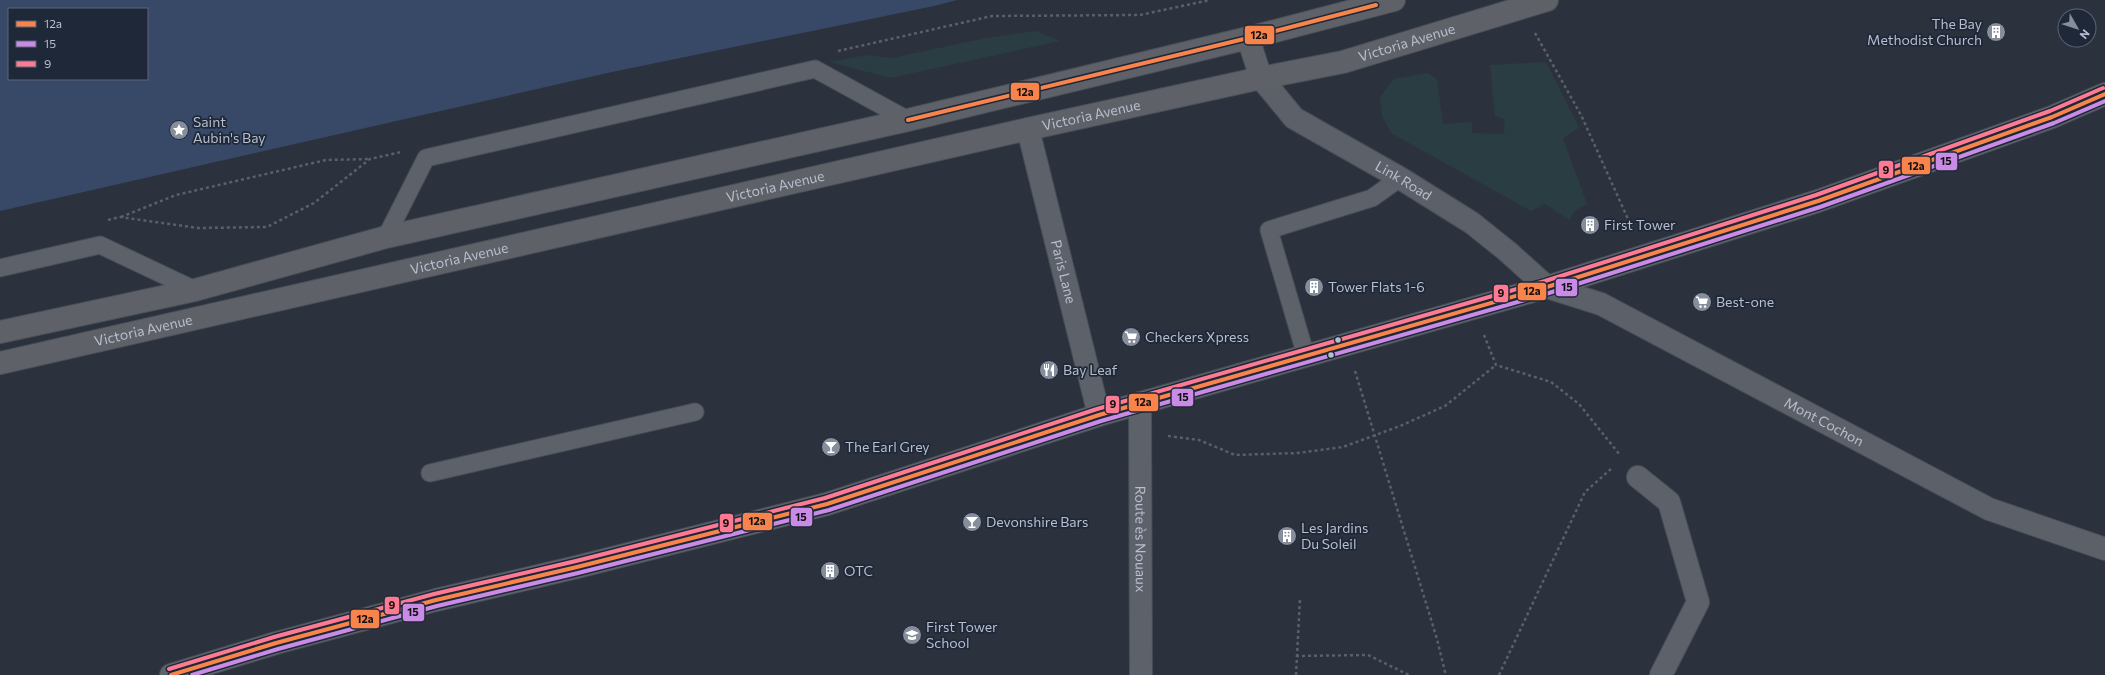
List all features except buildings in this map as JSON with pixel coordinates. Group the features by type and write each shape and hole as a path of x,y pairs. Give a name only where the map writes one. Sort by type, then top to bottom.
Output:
{"highway":[{"name":"Victoria Avenue","path":"0,332 195,290 386,238 908,120 1248,38 1394,0"},
{"name":"Victoria Avenue","path":"0,363 1028,129 1261,78 1343,62 1547,0"},
{"path":"1248,38 1261,78"}],"main road":[{"name":"Link Road","path":"1261,78 1294,118 1400,178 1472,223 1507,251 1547,287"},
{"path":"171,675 276,643 436,600 577,567 827,504 1099,415 1547,287 1825,198 2052,117 2105,94"},
{"name":"Mont Cochon","path":"1547,287 1601,304 1990,509 2105,549"}],"street":[{"name":"Paris Lane","path":"1028,129 1099,415"},
{"name":"Route ès Nouaux","path":"1140,403 1141,675"},
{"path":"1638,477 1669,502 1698,602 1662,675"}],"lane":[{"path":"386,238 426,158 808,71 815,70 908,120"},
{"path":"1306,356 1269,230 1372,198 1400,178"},
{"path":"0,268 100,245 195,290"},
{"path":"430,473 695,412"}],"path":[{"path":"1521,9 1581,115 1644,256"},
{"path":"120,217 176,195 326,160 370,159"},
{"path":"1474,308 1496,365"},
{"path":"1349,344 1374,436 1437,639 1445,672 1444,675"},
{"path":"1140,433 1199,440 1235,455 1313,451 1343,447 1400,426 1445,406 1496,365"},
{"path":"1496,365 1551,382 1579,404 1638,477"},
{"path":"1499,675 1585,492 1623,458"},
{"path":"1296,675 1300,598"},
{"path":"1296,656 1368,655 1409,675"}],"shaded area":[{"path":"1036,31 1060,41 890,78 830,62 866,55 892,58 986,38"},
{"path":"1546,62 1579,128 1563,138 1587,204 1576,210 1569,220 1545,204 1531,211 1391,133 1382,116 1380,97 1394,79 1428,73 1437,80 1443,124 1472,122 1472,133 1504,134 1505,119 1495,116 1490,65"}],"water":[{"name":"Saint Aubin's Bay","path":"0,0 957,0 612,72 0,211"}],"transit line":[{"name":"12a","path":"908,120 1248,38 1376,5"},
{"name":"9","path":"169,669 274,637 434,594 576,561 825,498 1097,409 1545,281 1816,195 2050,111 2103,88"},
{"name":"12a","path":"171,675 276,643 436,600 577,567 827,504 1099,415 1547,287 1818,201 2052,117 2105,94"},
{"name":"15","path":"192,675 278,649 437,606 578,573 829,510 1101,421 1549,293 1820,207 2054,123 2105,101"}],"place":[{"name":"The Bay Methodist Church","path":"1996,32"},
{"name":"Saint Aubin's Bay","path":"179,130"},
{"name":"First Tower","path":"1590,225"},
{"name":"Tower Flats 1-6","path":"1314,287"},
{"name":"Best-one","path":"1702,302"},
{"name":"Checkers Xpress","path":"1131,337"},
{"name":"Bay Leaf","path":"1049,370"},
{"name":"The Earl Grey","path":"831,447"},
{"name":"Devonshire Bars","path":"972,522"},
{"name":"Les Jardins Du Soleil","path":"1287,536"},
{"name":"OTC","path":"830,571"},
{"name":"First Tower School","path":"912,635"}]}
